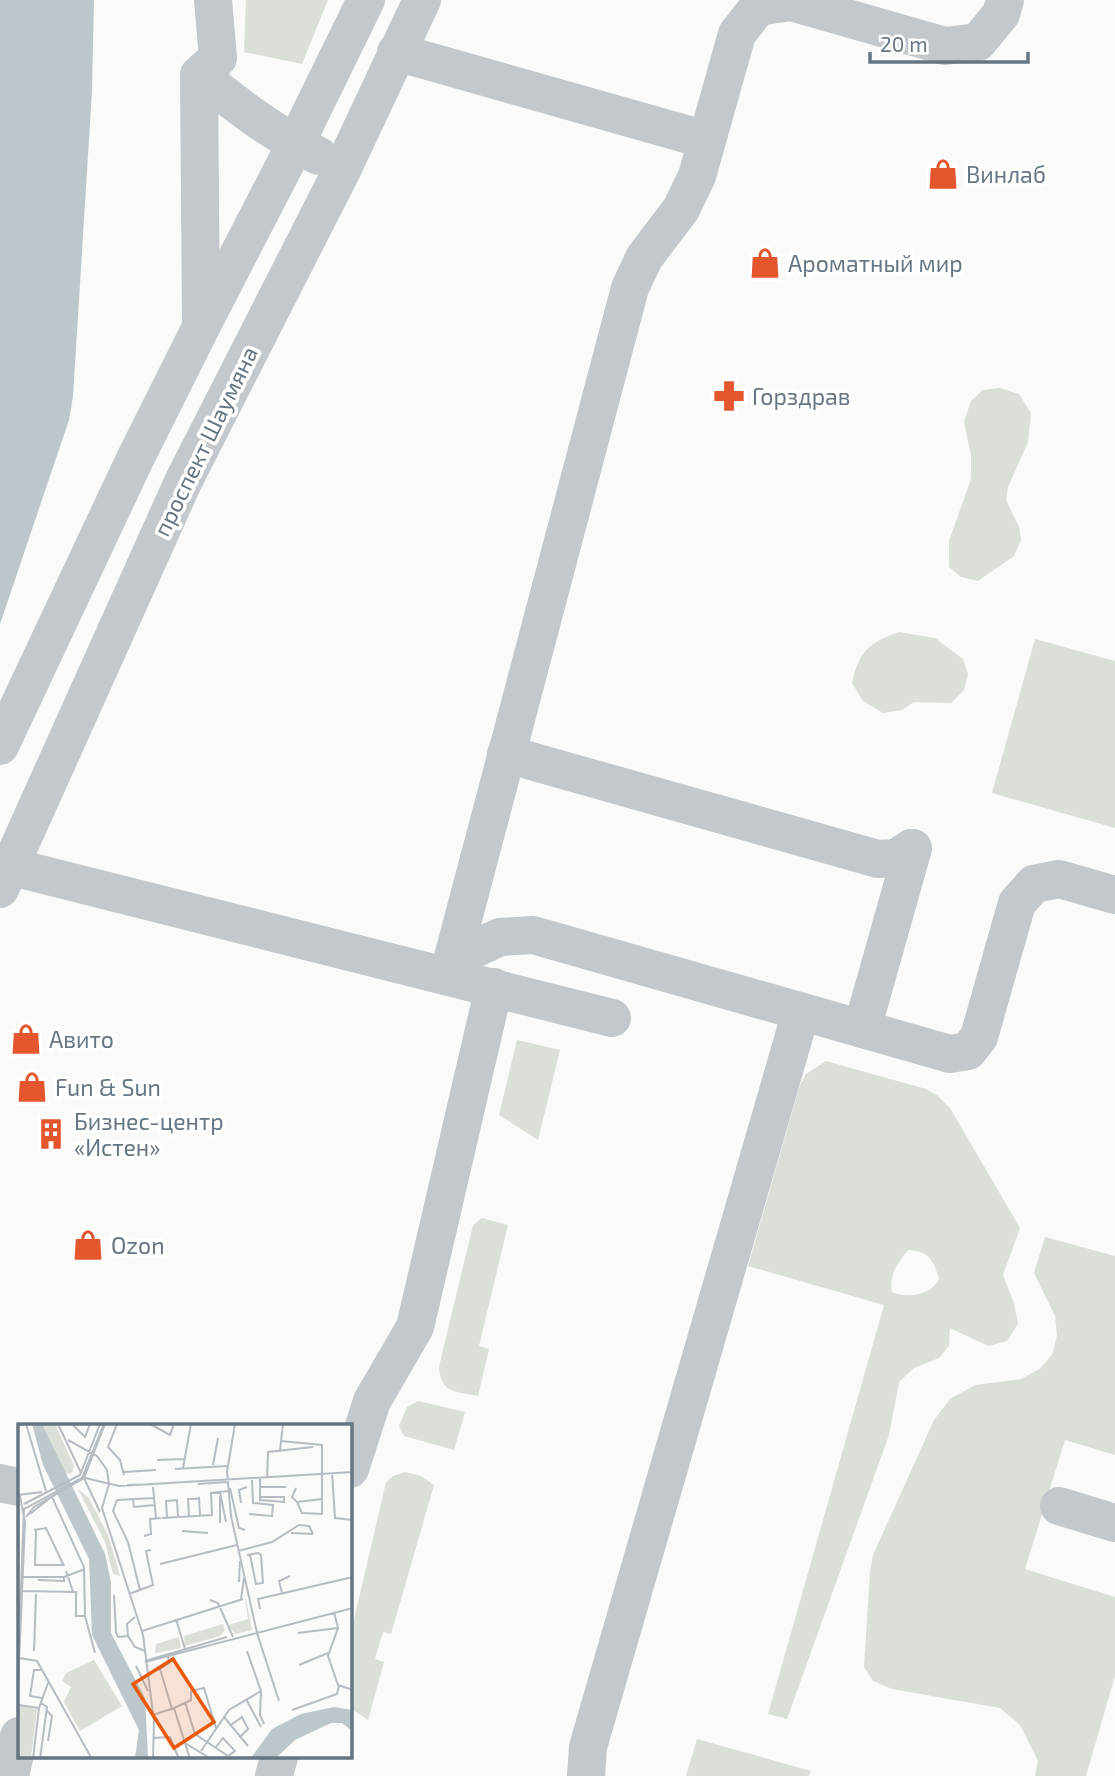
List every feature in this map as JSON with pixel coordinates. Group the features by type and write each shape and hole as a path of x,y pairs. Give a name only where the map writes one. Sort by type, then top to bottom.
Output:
{"street":[{"path":"201,327 199,75 218,58 213,0"},
{"path":"0,746 134,461 366,0"},
{"name":"проспект Шаумяна","path":"4,873 183,482 343,168 422,0"},
{"path":"448,976 629,288 644,258 681,209 697,177 737,34 758,7 791,2 945,46 978,42 1001,14 1005,0"},
{"path":"396,52 707,140"},
{"path":"199,75 243,110 295,145 343,168"},
{"path":"506,754 878,859 897,858 912,848 862,1029"},
{"path":"4,873 612,1017"},
{"path":"448,976 470,951 500,937 533,935 950,1054 968,1051 979,1037 1017,903 1034,884 1059,879 1115,895"},
{"path":"352,1463 372,1401 415,1327 494,987"},
{"path":"586,1776 588,1747 802,1012"},
{"path":"0,1483 18,1487"},
{"path":"1059,1506 1115,1523"},
{"path":"10,1776 18,1740"},
{"path":"274,1776 279,1758"}],"shaded area":[{"path":"0,0 94,0 92,91 73,396 69,420 0,624"},
{"path":"246,0 328,0 302,64 244,52"},
{"path":"1000,388 1019,394 1031,413 1028,442 1008,487 1006,500 1019,527 1021,540 1014,556 978,581 961,577 949,567 949,541 971,479 971,455 964,422 971,401 983,390"},
{"path":"899,632 935,638 963,659 968,674 964,690 951,703 914,702 902,710 883,713 863,701 852,683 858,663 873,645"},
{"path":"1035,639 1115,661 1115,828 992,793"},
{"path":"517,1040 560,1050 538,1140 499,1115"},
{"path":"826,1061 926,1089 950,1108 1020,1228 1003,1275 1014,1303 1018,1324 1007,1341 988,1346 950,1328 949,1346 939,1358 914,1368 899,1382 889,1435 787,1719 768,1714 884,1305 748,1266 800,1085 806,1074","holes":["908,1250 929,1258 939,1279 931,1289 918,1294 892,1292 893,1274 897,1265"]},
{"path":"482,1218 508,1225 479,1346 489,1349 478,1396 456,1392 446,1387 439,1367 473,1225"},
{"path":"1045,1237 1115,1256 1115,1455 1065,1440 1025,1569 1115,1597 1115,1676 1086,1776 1035,1776 1038,1761 1020,1725 1000,1708 892,1689 873,1681 864,1667 873,1555 934,1420 950,1399 975,1385 1021,1379 1041,1368 1053,1353 1057,1335 1055,1316 1034,1273"},
{"path":"418,1401 465,1412 454,1450 404,1436 399,1426 407,1407"},
{"path":"405,1472 421,1476 434,1485 391,1634 383,1632 375,1659 384,1662 368,1720 352,1709 352,1628 386,1482"},
{"path":"697,1739 811,1771 808,1776 686,1776"}],"place":[{"name":"Винлаб","path":"943,174"},
{"name":"Ароматный мир","path":"765,263"},
{"name":"Горздрав","path":"729,396"},
{"name":"Авито","path":"26,1039"},
{"name":"Fun & Sun","path":"32,1087"},
{"name":"Бизнес-центр «Истен»","path":"51,1134"},
{"name":"Ozon","path":"88,1245"}]}
